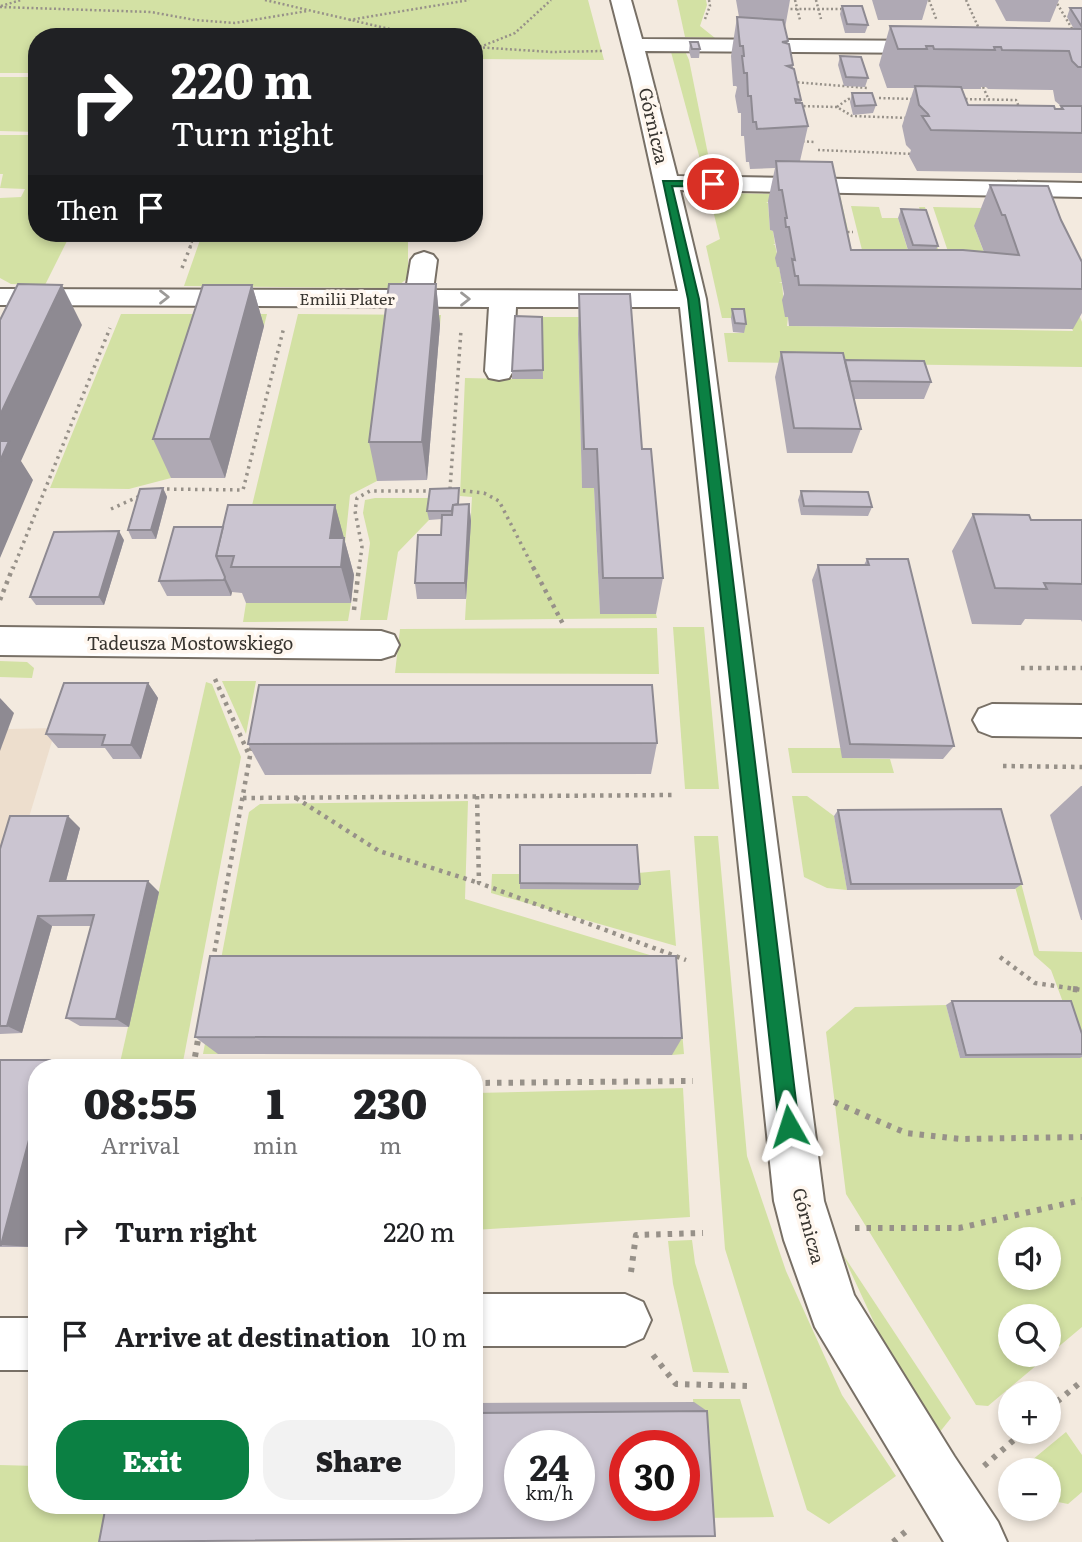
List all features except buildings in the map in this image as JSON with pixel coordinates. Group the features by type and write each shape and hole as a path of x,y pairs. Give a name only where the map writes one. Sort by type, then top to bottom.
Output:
{"street":[{"name":"Górnicza","path":"621,0 693,299 799,1201 808,1240 838,1319 933,1476 978,1542"},
{"path":"633,44 960,47"},
{"path":"666,183 1082,190"},
{"path":"418,299 424,260"},
{"name":"Emilii Plater","path":"0,297 693,299"},
{"path":"499,371 503,299"},
{"name":"Tadeusza Mostowskiego","path":"0,641 381,645"},
{"path":"992,720 1082,721"},
{"path":"483,1320 625,1320"},
{"path":"0,1344 28,1344"}],"path":[{"path":"0,7 20,0"},
{"path":"265,0 380,28"},
{"path":"345,21 469,0"},
{"path":"483,44 515,33 551,0"},
{"path":"966,0 982,35"},
{"path":"1055,0 1076,36"},
{"path":"0,7 151,12 195,20 236,23 307,11"},
{"path":"786,9 851,9"},
{"path":"1064,15 1073,15"},
{"path":"483,47 552,52 607,51"},
{"path":"787,82 868,88"},
{"path":"983,87 989,100"},
{"path":"836,107 848,99 859,100"},
{"path":"869,100 922,99"},
{"path":"961,99 1016,100 1022,113"},
{"path":"974,100 978,110"},
{"path":"793,106 836,107 852,116 922,118"},
{"path":"787,141 815,142"},
{"path":"818,150 915,153"},
{"path":"841,232 853,232"},
{"path":"0,600 122,298"},
{"path":"153,489 243,490 291,299"},
{"path":"450,489 463,299"},
{"path":"354,612 362,547 355,511 358,498 370,491 450,489 493,495 499,501 563,624"},
{"path":"111,509 143,494"},
{"path":"1020,668 1082,668"},
{"path":"215,677 250,758"},
{"path":"211,973 254,731"},
{"path":"1003,766 1082,767"},
{"path":"243,799 676,795"},
{"path":"477,796 479,883"},
{"path":"295,798 379,851 479,883 686,960"},
{"path":"1000,957 1035,983 1082,990"},
{"path":"195,1059 201,1027"},
{"path":"483,1083 693,1080"},
{"path":"822,1097 906,1133 960,1139 1082,1137"},
{"path":"853,1228 959,1228 1082,1200"},
{"path":"625,1320 636,1235 703,1233"},
{"path":"1061,1398 1082,1381"},
{"path":"676,1384 747,1386"}],"shaded area":[{"path":"0,713 14,713 8,729 56,728 0,913"}],"green space":[{"path":"0,0 588,0 604,60 483,59 483,28 28,28 28,73 0,73"},
{"path":"677,0 706,0 700,26 715,38 685,37"},
{"path":"685,51 689,60 712,174 704,174 671,52"},
{"path":"0,77 28,77 28,132 0,131"},
{"path":"0,135 28,135 28,242 66,242 45,285 11,284 0,278 0,198 21,197 25,189 0,188 3,174 0,174"},
{"path":"714,193 840,195 848,230 828,230 821,202 766,202 782,282 779,283 782,283 785,316 788,317 787,326 1073,331 1065,311 1071,296 1082,322 1082,367 728,362 724,333 744,333 742,318 722,318 706,246 720,239 710,198"},
{"path":"851,206 879,207 882,218 898,218 909,254 934,254 919,207 925,207 943,265 863,254"},
{"path":"933,207 1033,209 974,226 985,255 962,293"},
{"path":"199,242 408,242 408,278 395,288 184,286"},
{"path":"121,314 267,314 264,326 216,326 171,478 129,489 50,488"},
{"path":"298,314 441,315 440,325 395,325 377,481 350,495 345,543 243,543"},
{"path":"542,317 626,317 578,334 582,487 594,488 600,614 656,614 657,618 465,620 472,497 460,496 465,378 512,379 542,326"},
{"path":"431,498 429,520 398,552 387,620 360,620 370,543 363,513 365,500"},
{"path":"246,603 351,603 348,621 243,622"},
{"path":"673,627 704,627 719,789 685,789"},
{"path":"657,628 659,674 395,673 400,629"},
{"path":"0,661 27,662 34,668 32,678 0,677"},
{"path":"222,681 256,681 246,734"},
{"path":"206,682 212,684 241,757 184,1059 121,1059"},
{"path":"788,748 841,748 843,758 890,759 894,773 792,773"},
{"path":"792,796 807,796 834,816 847,890 827,888 804,877"},
{"path":"468,801 465,899 676,963 684,1054 672,1055 667,978 231,977 218,1054 203,1054 249,812 260,804"},
{"path":"995,815 1003,815 1039,951 1082,952 1082,1327 1061,1345 1061,1304 998,1304 998,1367 1034,1367 1018,1381 998,1381 998,1398 988,1406 976,1405 846,1194 826,1032 855,1007 946,1005 960,1058 1064,1005 1051,970 1034,955"},
{"path":"694,836 718,836 747,1156 786,1271 842,1395 896,1476 829,1524 807,1510 725,1249"},
{"path":"670,870 676,946 491,893 492,874 520,874 520,889 638,890 638,873"},
{"path":"683,1088 690,1217 483,1229 483,1093"},
{"path":"692,1240 695,1263 729,1373 693,1372 673,1284 668,1241"},
{"path":"842,1253 951,1418 939,1433 884,1344"},
{"path":"693,1399 740,1399 774,1517 701,1518 700,1430 695,1430"},
{"path":"1066,1432 1082,1455 1082,1492 1068,1504 1061,1503 1061,1458 1035,1458 1051,1444 1061,1444 1061,1436"},
{"path":"0,1465 28,1466 28,1514 105,1514 100,1542 0,1542"}],"route":[{"path":"713,184 666,183 693,299 789,1126"}]}
